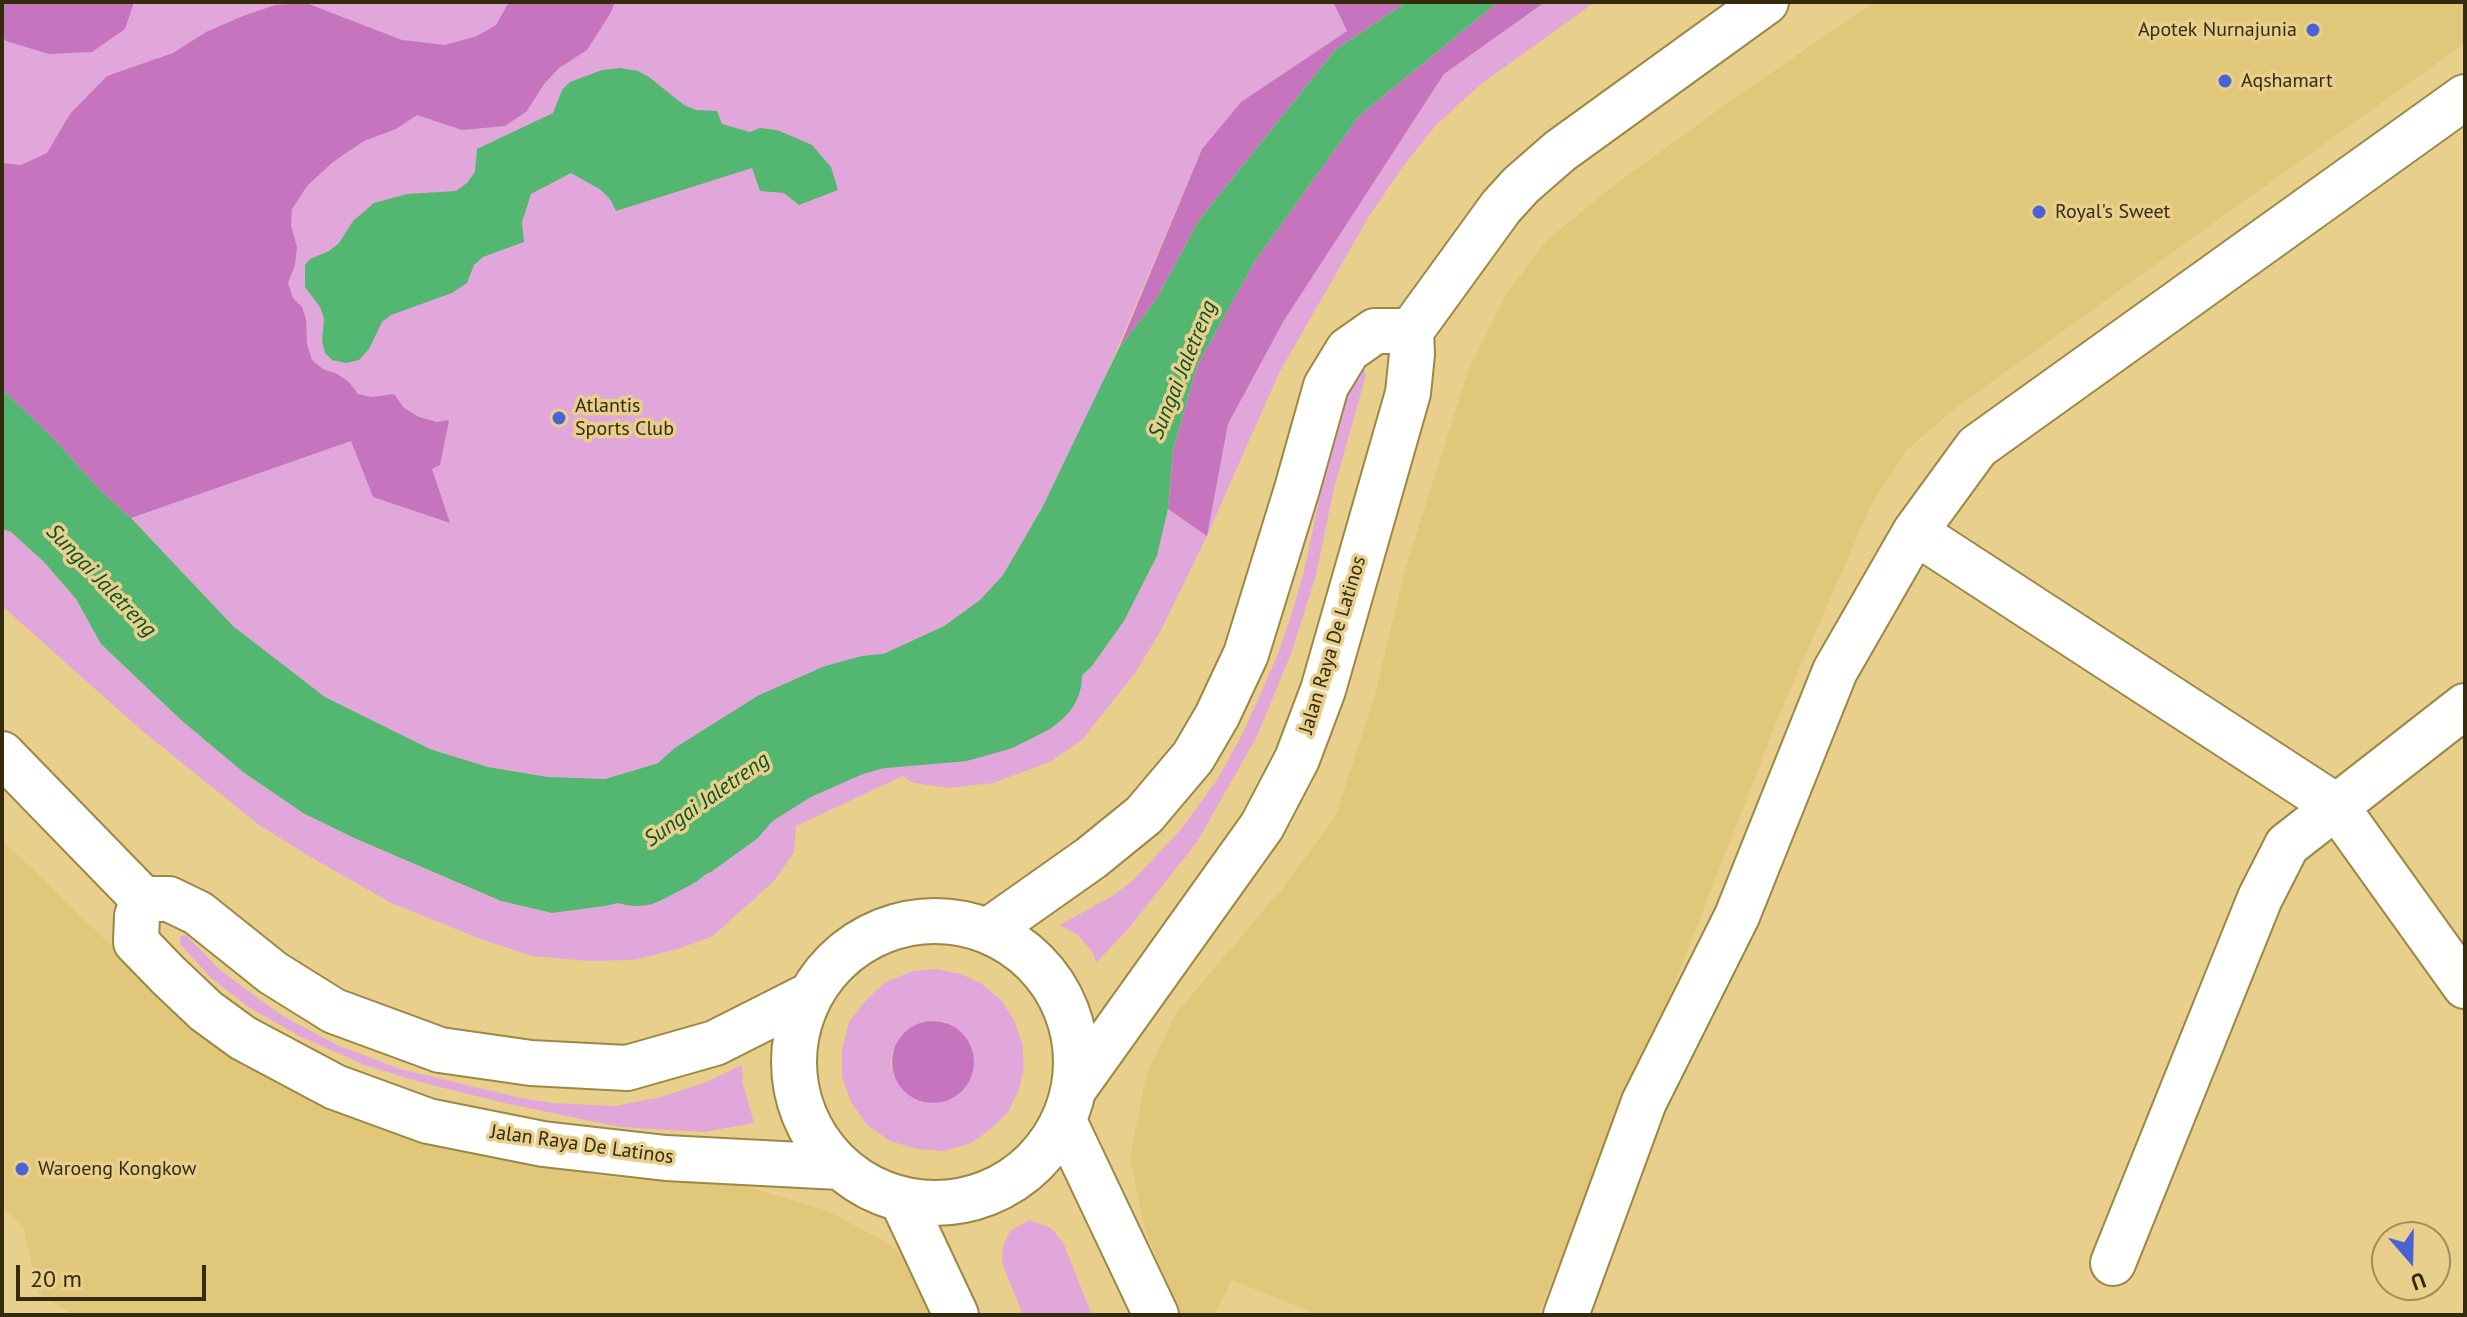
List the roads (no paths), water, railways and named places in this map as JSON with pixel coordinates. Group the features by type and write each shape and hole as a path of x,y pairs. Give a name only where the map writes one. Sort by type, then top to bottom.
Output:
{"street":[{"path":"989,930 1053,887 1144,815 1193,757 1217,716 1246,654 1326,386 1348,350 1375,331 1411,331 1501,207 1521,185 1560,151 1766,2"},
{"path":"1566,1315 1644,1102 1737,916 1835,671 1915,532 1977,447 2465,97"},
{"name":"Jalan Raya De Latinos","path":"1156,1315 1069,1105 1077,1050 1068,1012 1050,978 1023,949 989,930 955,922 920,921 887,929 856,945 830,967 810,995 795,1039 794,1086 810,1131 839,1167 868,1187 902,1200 940,1204 978,1197 1013,1179 1043,1154 1069,1105 1262,826 1297,759 1323,690 1408,393 1411,331"},
{"path":"1915,532 2336,806 2465,986"},
{"path":"2113,1263 2260,898 2287,845 2465,706"},
{"path":"2,754 143,899"},
{"name":"Jalan Raya De Latinos","path":"810,995 715,1043 627,1068 531,1063 440,1050 334,1011 273,973 198,913 169,899 143,899 137,916 136,942 206,1011 243,1038 335,1087 428,1121 543,1144 666,1158 839,1167"},
{"path":"902,1200 956,1315"}],"water":[{"path":"1407,2 1498,2 1359,116 1255,261 1197,366 1173,450 1168,509 1157,556 1124,621 1092,666 1054,703 1007,728 963,744 922,755 893,755 853,668 944,626 980,600 1003,575 1042,508 1119,348 1156,300 1199,220 1335,50"},
{"path":"620,68 638,71 649,77 684,105 696,110 717,111 722,124 750,132 760,128 777,130 812,145 831,167 838,190 799,205 784,193 760,191 752,168 616,211 601,190 571,173 531,194 522,222 524,242 483,257 474,265 467,283 452,293 391,315 382,322 369,349 359,360 346,363 332,360 325,353 322,341 324,318 305,287 305,265 310,259 339,243 353,221 374,203 407,194 456,191 475,172 477,149 553,113 562,90 570,82 602,70"},
{"path":"2,389 233,626 325,697 430,749 488,767 548,777 605,779 662,762 746,721 786,805 758,838 711,872 649,896 552,913 501,901 303,813 243,772 181,720 101,644 76,599 44,562 11,532 2,529"}],"waterway":[{"name":"Sungai Jaletreng","path":"636,849 665,834 710,793 785,746 844,720 873,712 955,705 991,695 1025,676"}],"place":[{"name":"Apotek Nurnajunia","path":"2313,30"},
{"name":"Aqshamart","path":"2225,81"},
{"name":"Royal's Sweet","path":"2039,212"},
{"name":"Atlantis Sports Club","path":"559,418"},
{"name":"Waroeng Kongkow","path":"22,1169"}]}
